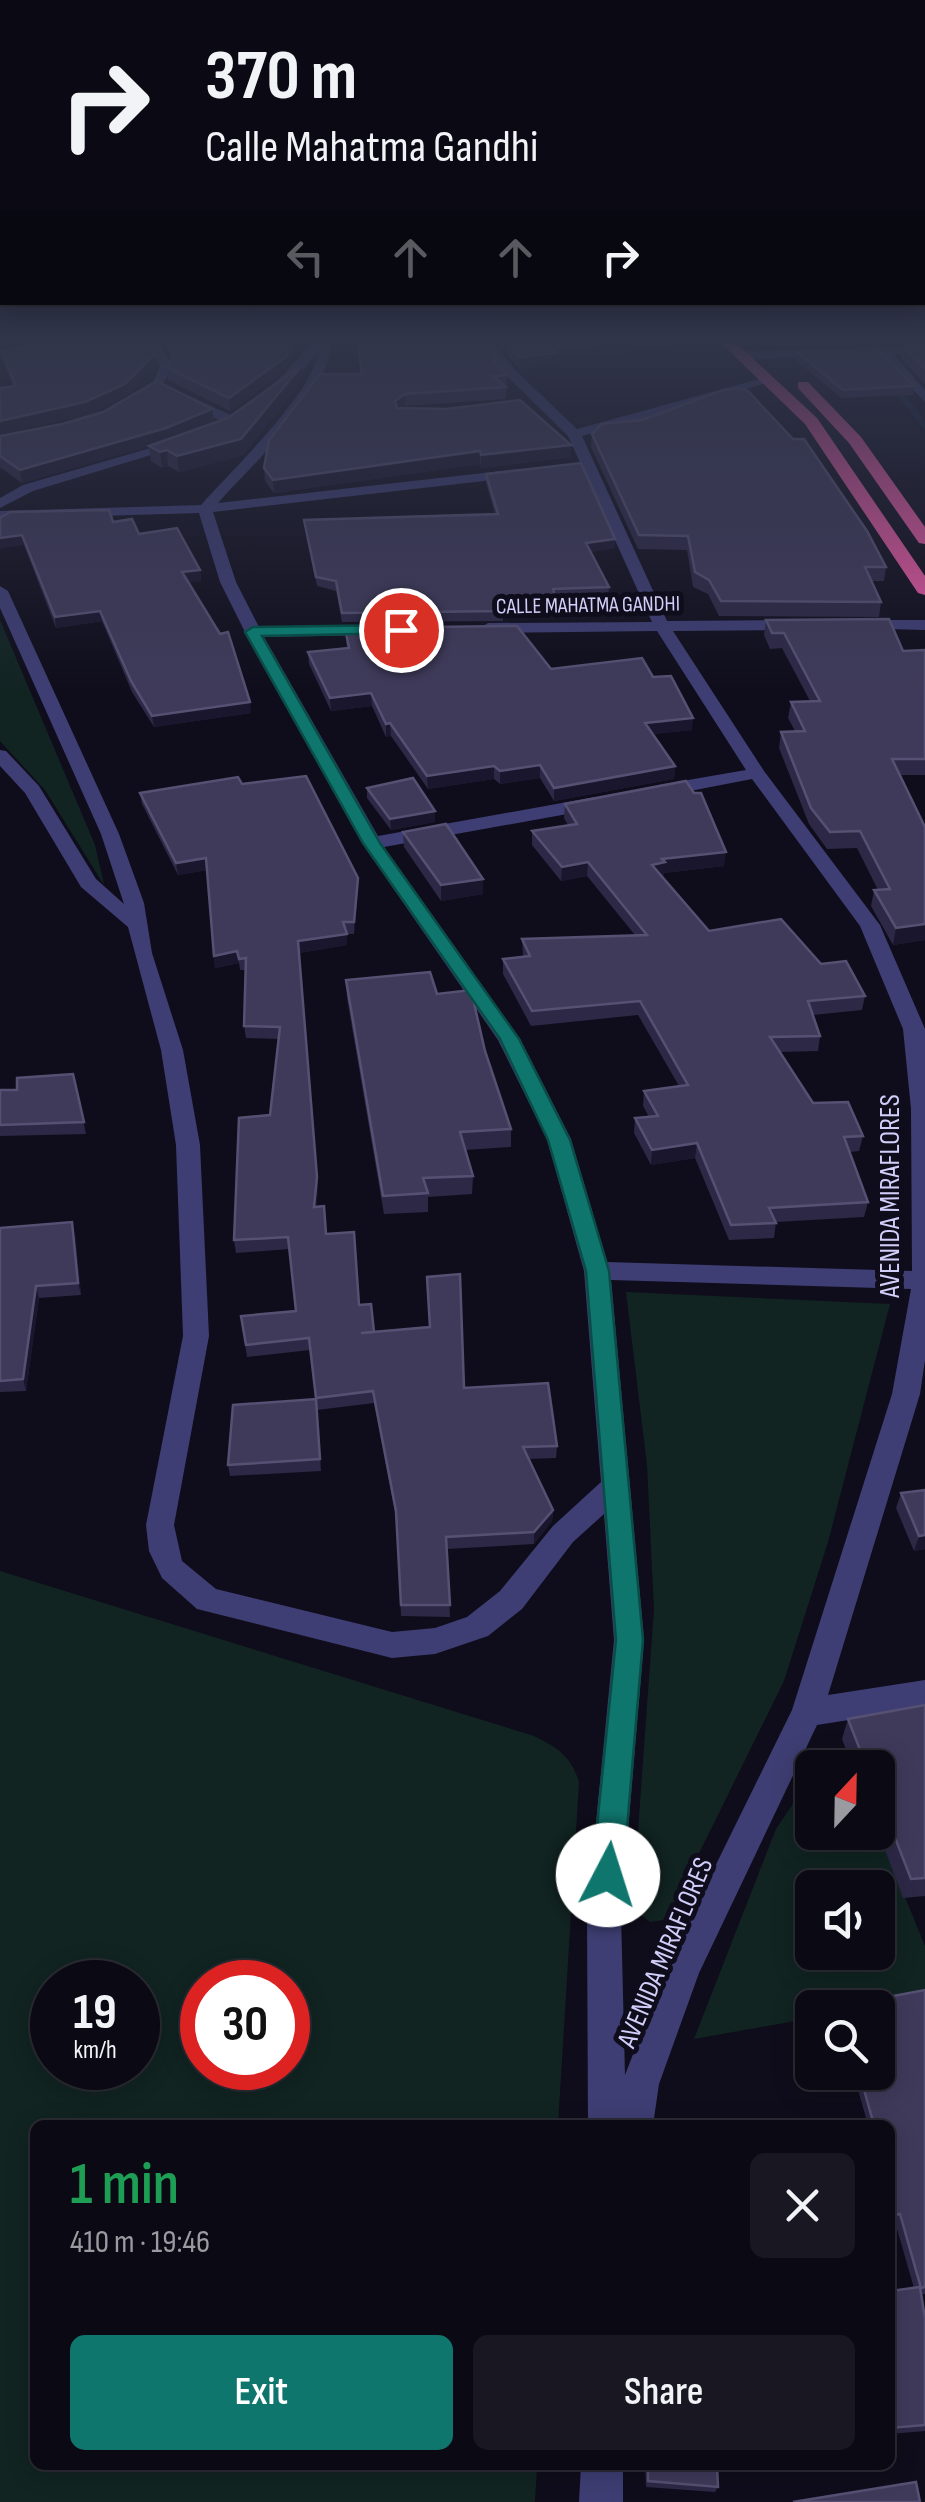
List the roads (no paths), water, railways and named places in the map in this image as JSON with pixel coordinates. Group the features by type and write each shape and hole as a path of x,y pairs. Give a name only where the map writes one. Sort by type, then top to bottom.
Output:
{"highway":[{"path":"837,460 925,589"},
{"path":"868,460 925,538"}],"street":[{"path":"0,504 28,488 124,460"},
{"path":"205,509 244,460"},
{"name":"AVENIDA MIRAFLORES","path":"580,460 660,626 757,773 870,925 914,1029 922,1109 924,1280 906,1394 807,1712 684,1966 640,2084 635,2120"},
{"path":"0,515 205,509 536,471"},
{"path":"0,488 28,488"},
{"path":"205,509 218,555 253,632 372,843 509,1039 559,1140 597,1271 630,1640 604,1914 607,2120"},
{"path":"0,592 110,834 134,903 136,924 172,1050 188,1145 196,1336 160,1525 161,1554 181,1583 208,1600 374,1641 392,1645 435,1640 476,1627 511,1600 563,1534 618,1484"},
{"name":"CALLE MAHATMA GANDHI","path":"466,628 812,625"},
{"path":"830,625 925,625"},
{"path":"253,632 388,630"},
{"path":"0,755 33,790 88,883 136,924"},
{"path":"372,843 757,773"},
{"path":"597,1271 924,1280"},
{"path":"807,1712 925,1694"},
{"path":"601,2502 602,2470"}]}
